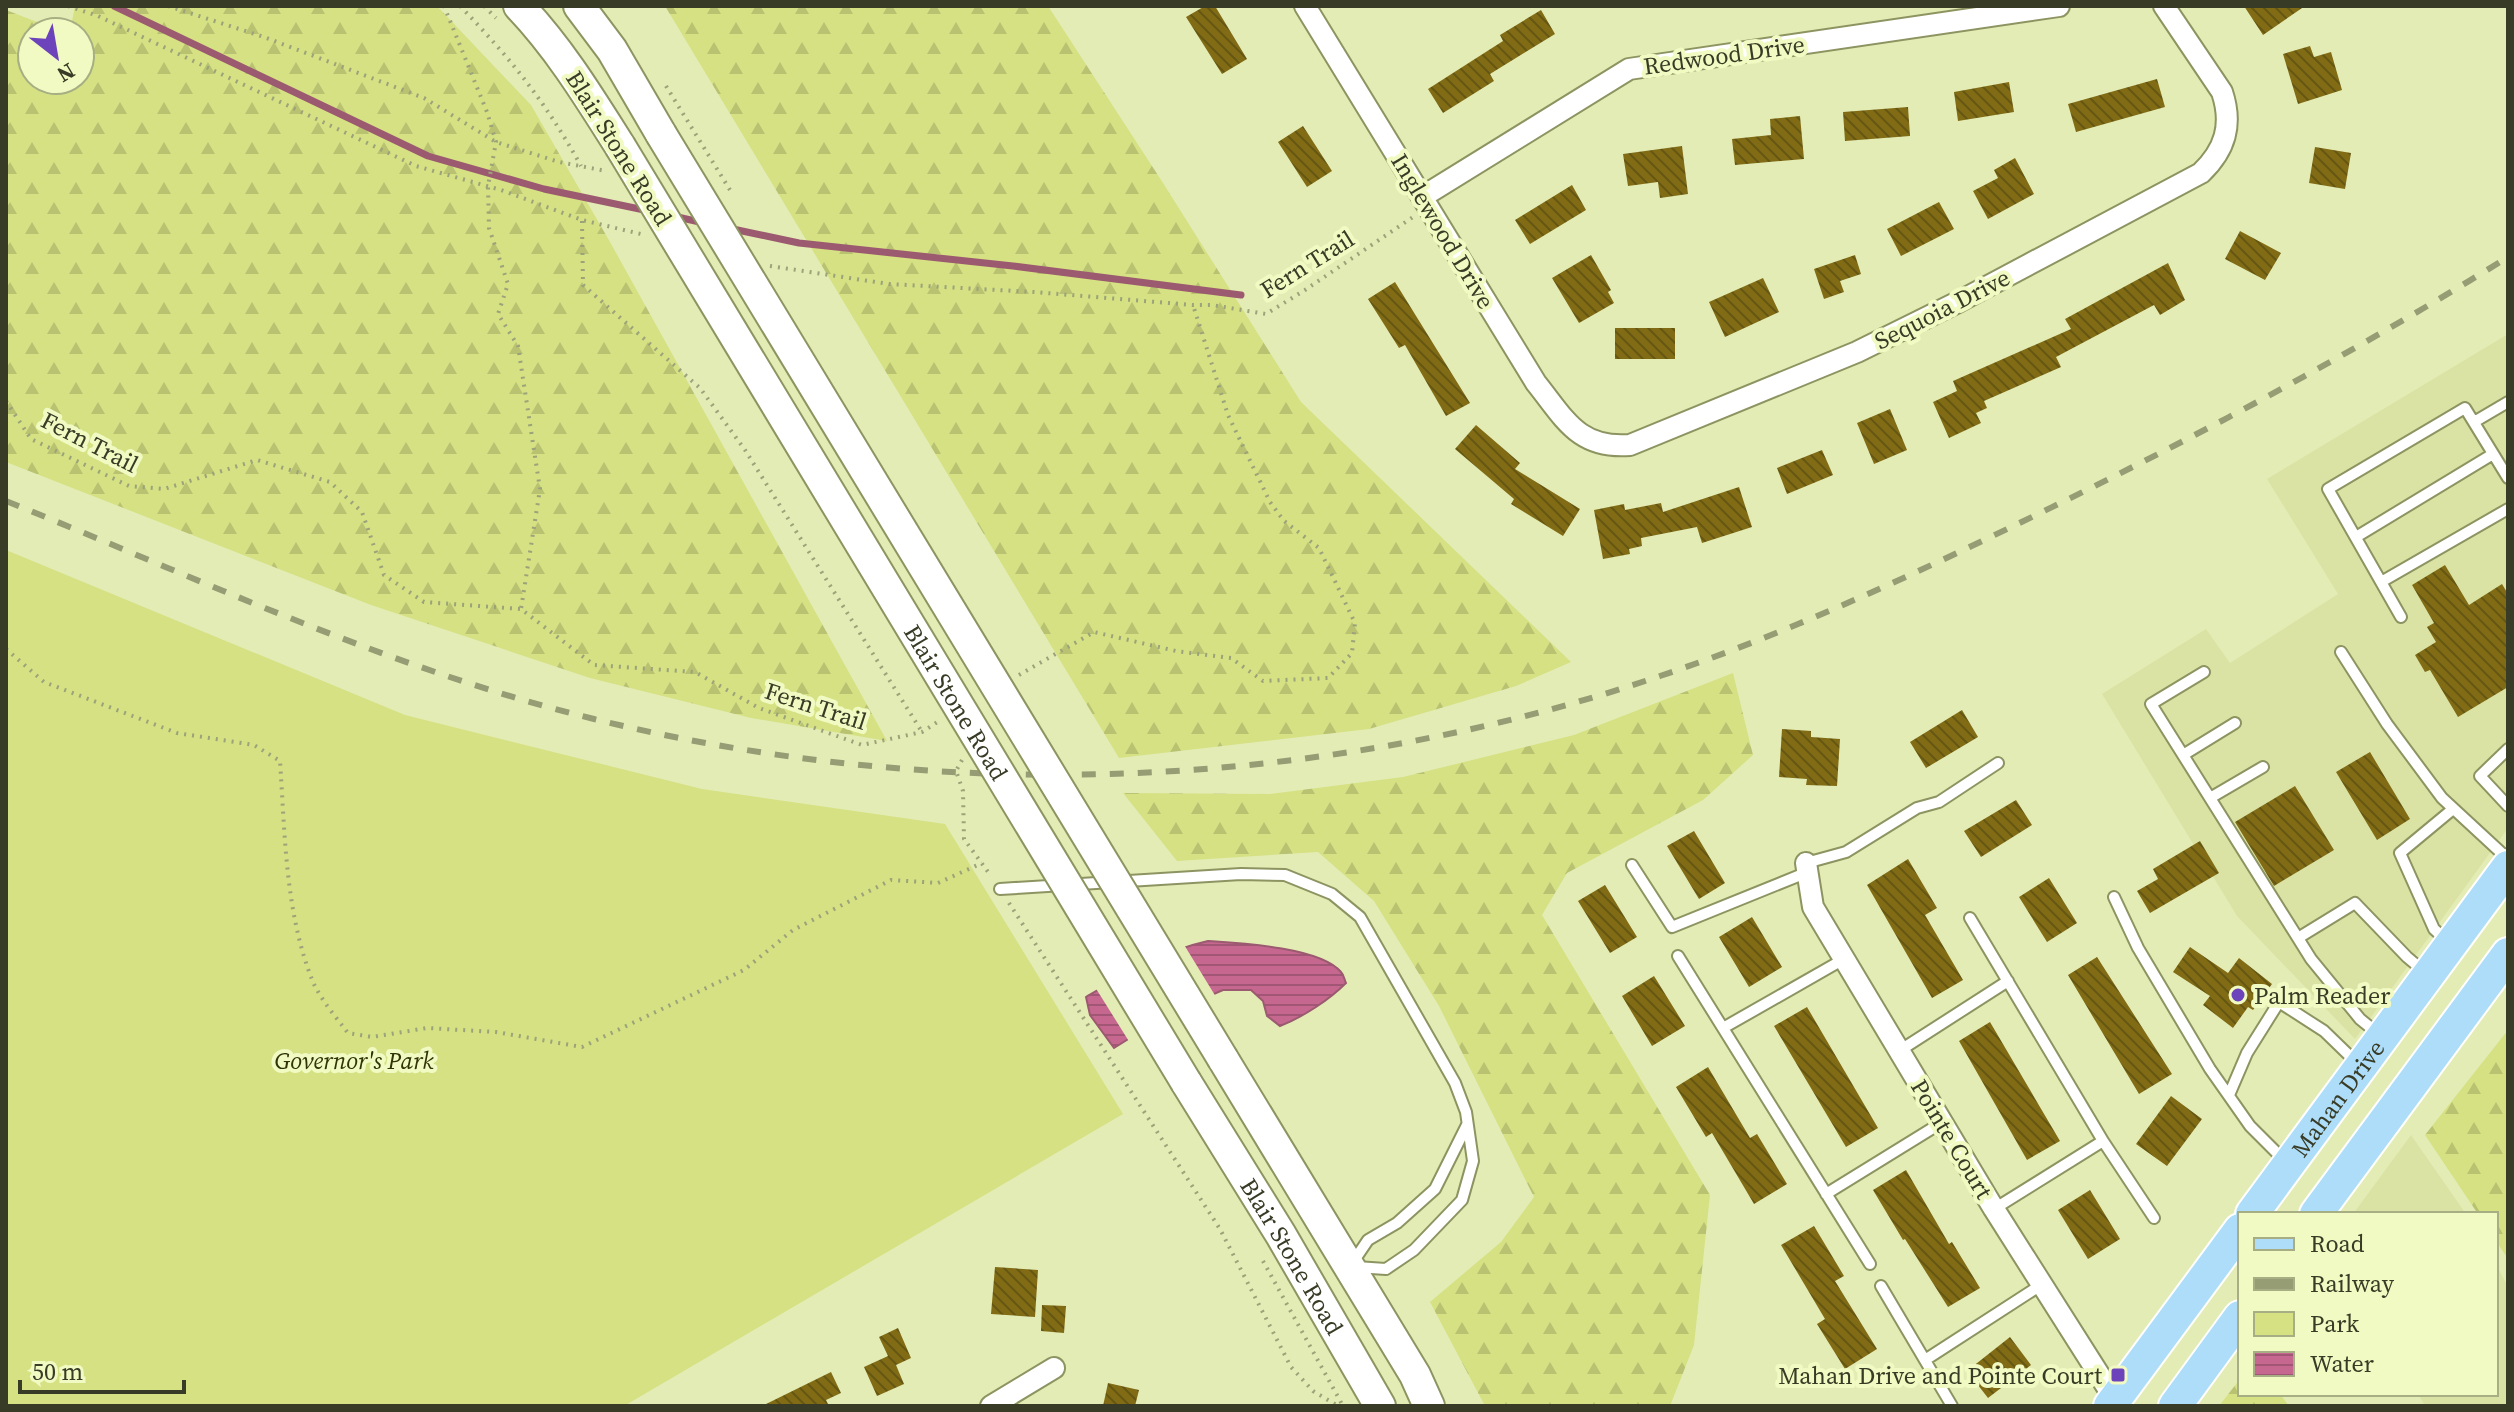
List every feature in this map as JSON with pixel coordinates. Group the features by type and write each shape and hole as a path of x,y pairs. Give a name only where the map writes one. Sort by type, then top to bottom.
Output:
{"main road":[{"name":"Blair Stone Road","path":"519,6 576,77 618,160 1186,1082 1380,1406"},
{"name":"Blair Stone Road","path":"579,6 612,50 1350,1267 1415,1375 1429,1406"},
{"name":"Mahan Drive","path":"2253,1212 2508,867"},
{"path":"2318,1212 2508,954"},
{"path":"2316,1127 2358,1158"},
{"path":"2114,1404 2238,1233"},
{"path":"1313,1290 1350,1267"},
{"path":"2175,1406 2238,1320"}],"street":[{"name":"Inglewood Drive","path":"1305,6 1536,383 1571,427 1595,442"},
{"name":"Redwood Drive","path":"1425,202 1629,69 2059,6"},
{"name":"Sequoia Drive","path":"1595,442 1611,446 1630,445 1857,352 2201,173 2218,157 2225,135 2227,117 2224,98 2164,6"},
{"name":"Pointe Court","path":"1807,868 1813,907 1941,1123 2114,1404"},
{"path":"991,1406 1054,1368"}],"lane":[{"path":"2474,422 2508,402"},
{"path":"2401,617 2328,489 2465,408 2508,478"},
{"path":"2356,537 2493,454"},
{"path":"2381,582 2508,509"},
{"path":"2341,652 2387,724 2442,798 2508,859"},
{"path":"2204,672 2151,704 2311,959 2360,1019 2383,1037"},
{"path":"2183,755 2235,723"},
{"path":"2508,749 2480,776 2508,806"},
{"path":"1632,865 1672,927 1846,852 1917,808 1939,802 1998,763"},
{"path":"2210,798 2263,767"},
{"path":"2451,945 2434,929 2400,853 2453,809"},
{"path":"1000,889 1241,874 1285,875 1332,894 1360,917 1455,1083 1466,1112 1473,1161 1462,1200 1414,1250 1386,1269 1350,1267"},
{"path":"2114,897 2138,948 2210,1069 2250,1126 2289,1164"},
{"path":"2298,938 2355,903 2407,957 2429,975"},
{"path":"1970,918 2103,1141 2154,1218"},
{"path":"1678,956 1870,1264"},
{"path":"1723,1028 1844,959"},
{"path":"1899,1051 2008,981"},
{"path":"2229,1095 2247,1053 2279,1002 2324,1031 2360,1067"},
{"path":"1826,1194 1941,1123"},
{"path":"1350,1267 1368,1240 1397,1223 1435,1189 1467,1125"},
{"path":"1994,1209 2103,1141"},
{"path":"1925,1360 2041,1285"},
{"path":"1881,1286 1952,1406"}],"path":[{"path":"68,6 112,23 416,166 488,186 582,220 644,235"},
{"path":"168,6 264,37 424,98 496,142 581,166 618,160"},
{"path":"444,6 496,142 488,186 489,228 508,284 498,314 518,346 540,489 521,609"},
{"path":"460,6 528,81 556,120 581,166"},
{"path":"715,189 730,190"},
{"name":"Fern Trail","path":"768,266 889,284 1212,305 1266,314 1305,290 1425,202"},
{"path":"582,220 583,285 700,388 745,450 922,732"},
{"path":"1012,679 1094,632 1176,651 1231,658 1263,681 1328,678 1352,653 1355,623 1319,548 1284,521 1270,502 1228,415 1193,305"},
{"name":"Fern Trail","path":"6,401 31,439 129,486 164,489 257,460 330,482 362,512 384,575 424,602 521,609 594,665 695,672 759,708 862,745 922,732 945,718"},
{"path":"6,649 44,682 177,733 254,745 280,761 290,885 298,938 314,984 348,1033 372,1037 427,1028 454,1029 496,1032 582,1047 744,970 793,930 891,880 938,883 982,863"},
{"path":"967,751 956,771 963,791 964,839 1000,889 1220,1229 1291,1367 1313,1391 1340,1406"},
{"path":"1262,1258 1340,1406"}],"shaded area":[{"path":"2508,334 2508,828 2355,1039 2237,916 2102,694 2206,629 2230,663 2338,594 2267,479"},
{"path":"2411,1135 2465,1212 2354,1212"},
{"path":"2498,1268 2508,1287 2508,1406 2425,1406 2419,1396 2498,1396"}],"green space":[{"path":"75,6 437,6 531,105 887,741 751,718 590,678 371,605 6,462 6,10 22,16 16,16 16,96 96,96 96,16 73,16"},
{"path":"665,6 1048,6 1301,402 1571,662 1516,686 1369,729 1119,758"},
{"name":"Governor's Park","path":"6,550 405,715 702,789 945,824 1123,1114 624,1406 6,1406"},
{"path":"1733,673 1753,755 1703,800 1567,873 1542,915 1710,1195 1694,1345 1670,1406 1485,1406 1430,1302 1501,1242 1534,1197 1439,1006 1374,901 1318,852 1177,861 1123,793 1270,794 1403,777 1574,735"},
{"path":"2508,1030 2508,1259 2498,1244 2498,1212 2477,1212 2425,1135"},
{"path":"2238,1382 2238,1396 2282,1396 2289,1406 2219,1406"}],"water":[{"path":"1208,941 1278,948 1316,957 1341,972 1346,983 1315,1008 1280,1026 1267,1016 1263,1001 1251,990 1223,990 1170,1013 1114,1048 1090,1015 1086,997 1160,957"}],"pier":[{"path":"1183,943 1216,997 1172,1016 1130,1043 1095,987 1138,961"}],"building":[{"path":"1205,6 1215,6 1247,59 1222,74 1186,17"},
{"path":"2244,6 2305,6 2263,35"},
{"path":"1541,10 1555,34 1490,74 1494,81 1443,113 1428,89 1503,41 1500,35"},
{"path":"2310,46 2314,57 2331,52 2342,90 2298,104 2283,54"},
{"path":"2157,79 2165,107 2076,132 2068,104"},
{"path":"2009,82 2014,112 1958,121 1954,92"},
{"path":"1908,107 1910,136 1845,141 1843,112"},
{"path":"1800,116 1804,159 1735,165 1732,139 1771,135 1770,119"},
{"path":"1303,126 1332,171 1307,187 1278,142"},
{"path":"1682,146 1688,194 1660,198 1658,182 1628,186 1623,154"},
{"path":"2315,147 2351,153 2345,189 2309,183"},
{"path":"2015,158 2034,194 1988,219 1973,191 1998,178 1994,170"},
{"path":"1572,185 1586,210 1530,244 1515,220"},
{"path":"1939,202 1954,229 1901,256 1887,229"},
{"path":"2240,231 2281,253 2265,280 2225,259"},
{"path":"1591,255 1611,290 1608,292 1614,303 1579,323 1552,278"},
{"path":"1855,255 1861,274 1840,281 1844,292 1824,299 1814,269"},
{"path":"2168,263 2185,300 2160,315 2154,305 2056,357 2061,367 1984,401 1987,408 1976,413 1981,423 1949,438 1933,402 1957,391 1953,381 2071,329 2065,319"},
{"path":"1763,278 1779,312 1725,337 1709,302"},
{"path":"1395,282 1470,403 1446,416 1405,345 1399,348 1368,299"},
{"path":"1615,328 1675,328 1675,359 1615,359"},
{"path":"1890,409 1907,450 1874,464 1857,423"},
{"path":"1476,425 1520,463 1515,469 1580,509 1563,536 1511,504 1514,499 1455,449"},
{"path":"1822,450 1833,475 1787,494 1777,468"},
{"path":"1739,487 1752,527 1702,543 1697,527 1641,538 1642,546 1629,549 1630,554 1603,559 1594,510 1624,504 1625,510 1661,503 1663,512"},
{"path":"2445,565 2469,605 2502,584 2508,594 2508,687 2458,717 2430,670 2425,672 2415,655 2436,642 2427,627 2434,623 2412,585"},
{"path":"1962,710 1978,737 1926,768 1910,742"},
{"path":"1782,729 1811,731 1811,737 1840,739 1837,786 1806,785 1807,779 1779,777"},
{"path":"2370,752 2410,819 2377,840 2336,772"},
{"path":"2295,786 2334,850 2274,886 2235,822"},
{"path":"2016,800 2032,825 1981,857 1964,831"},
{"path":"1694,831 1725,883 1699,899 1667,846"},
{"path":"2200,841 2219,873 2150,913 2137,891 2158,879 2153,869"},
{"path":"1908,859 1937,908 1925,915 1963,980 1932,998 1867,885"},
{"path":"2049,878 2077,923 2047,942 2019,897"},
{"path":"1605,885 1637,937 1610,953 1578,901"},
{"path":"1752,917 1782,967 1749,987 1719,937"},
{"name":"Palm Reader","path":"2190,947 2228,973 2239,958 2272,984 2253,1010 2248,1007 2233,1028 2203,1005 2210,996 2173,972"},
{"path":"2097,957 2172,1074 2139,1094 2068,975"},
{"path":"1654,976 1685,1026 1652,1046 1622,996"},
{"path":"1807,1007 1878,1128 1846,1147 1774,1026"},
{"path":"1990,1022 2060,1141 2027,1160 1959,1041"},
{"path":"1708,1067 1750,1138 1757,1134 1787,1184 1754,1204 1712,1133 1706,1137 1676,1087"},
{"path":"2171,1096 2202,1119 2167,1166 2136,1144"},
{"path":"1906,1170 1949,1244 1952,1242 1980,1288 1948,1307 1873,1190"},
{"path":"2090,1190 2120,1239 2088,1259 2058,1210"},
{"path":"1814,1226 1844,1276 1835,1281 1877,1349 1845,1369 1817,1324 1825,1319 1781,1245"},
{"path":"995,1267 1038,1270 1035,1317 991,1314"},
{"path":"1042,1305 1066,1306 1064,1333 1041,1331"},
{"path":"898,1328 911,1358 896,1365 904,1384 877,1396 864,1367 888,1356 879,1337"},
{"path":"2010,1337 2031,1365 1988,1398 1967,1371"},
{"path":"831,1372 841,1393 826,1400 829,1406 762,1406"},
{"path":"1108,1383 1139,1390 1135,1406 1103,1406"}],"waterway":[{"path":"114,6 428,156 544,189 649,211"},
{"path":"673,216 704,223"},
{"path":"728,228 799,243 1241,295"}],"railway":[{"path":"6,501 296,620 443,675 594,719 726,747 860,765 995,774 1130,773 1265,763 1399,744 1531,715 1660,676 1805,621 1946,558 2159,453 2336,359 2508,257"}],"place":[{"name":"Palm Reader","path":"2238,995"},
{"name":"Mahan Drive and Pointe Court","path":"2118,1375"}]}
